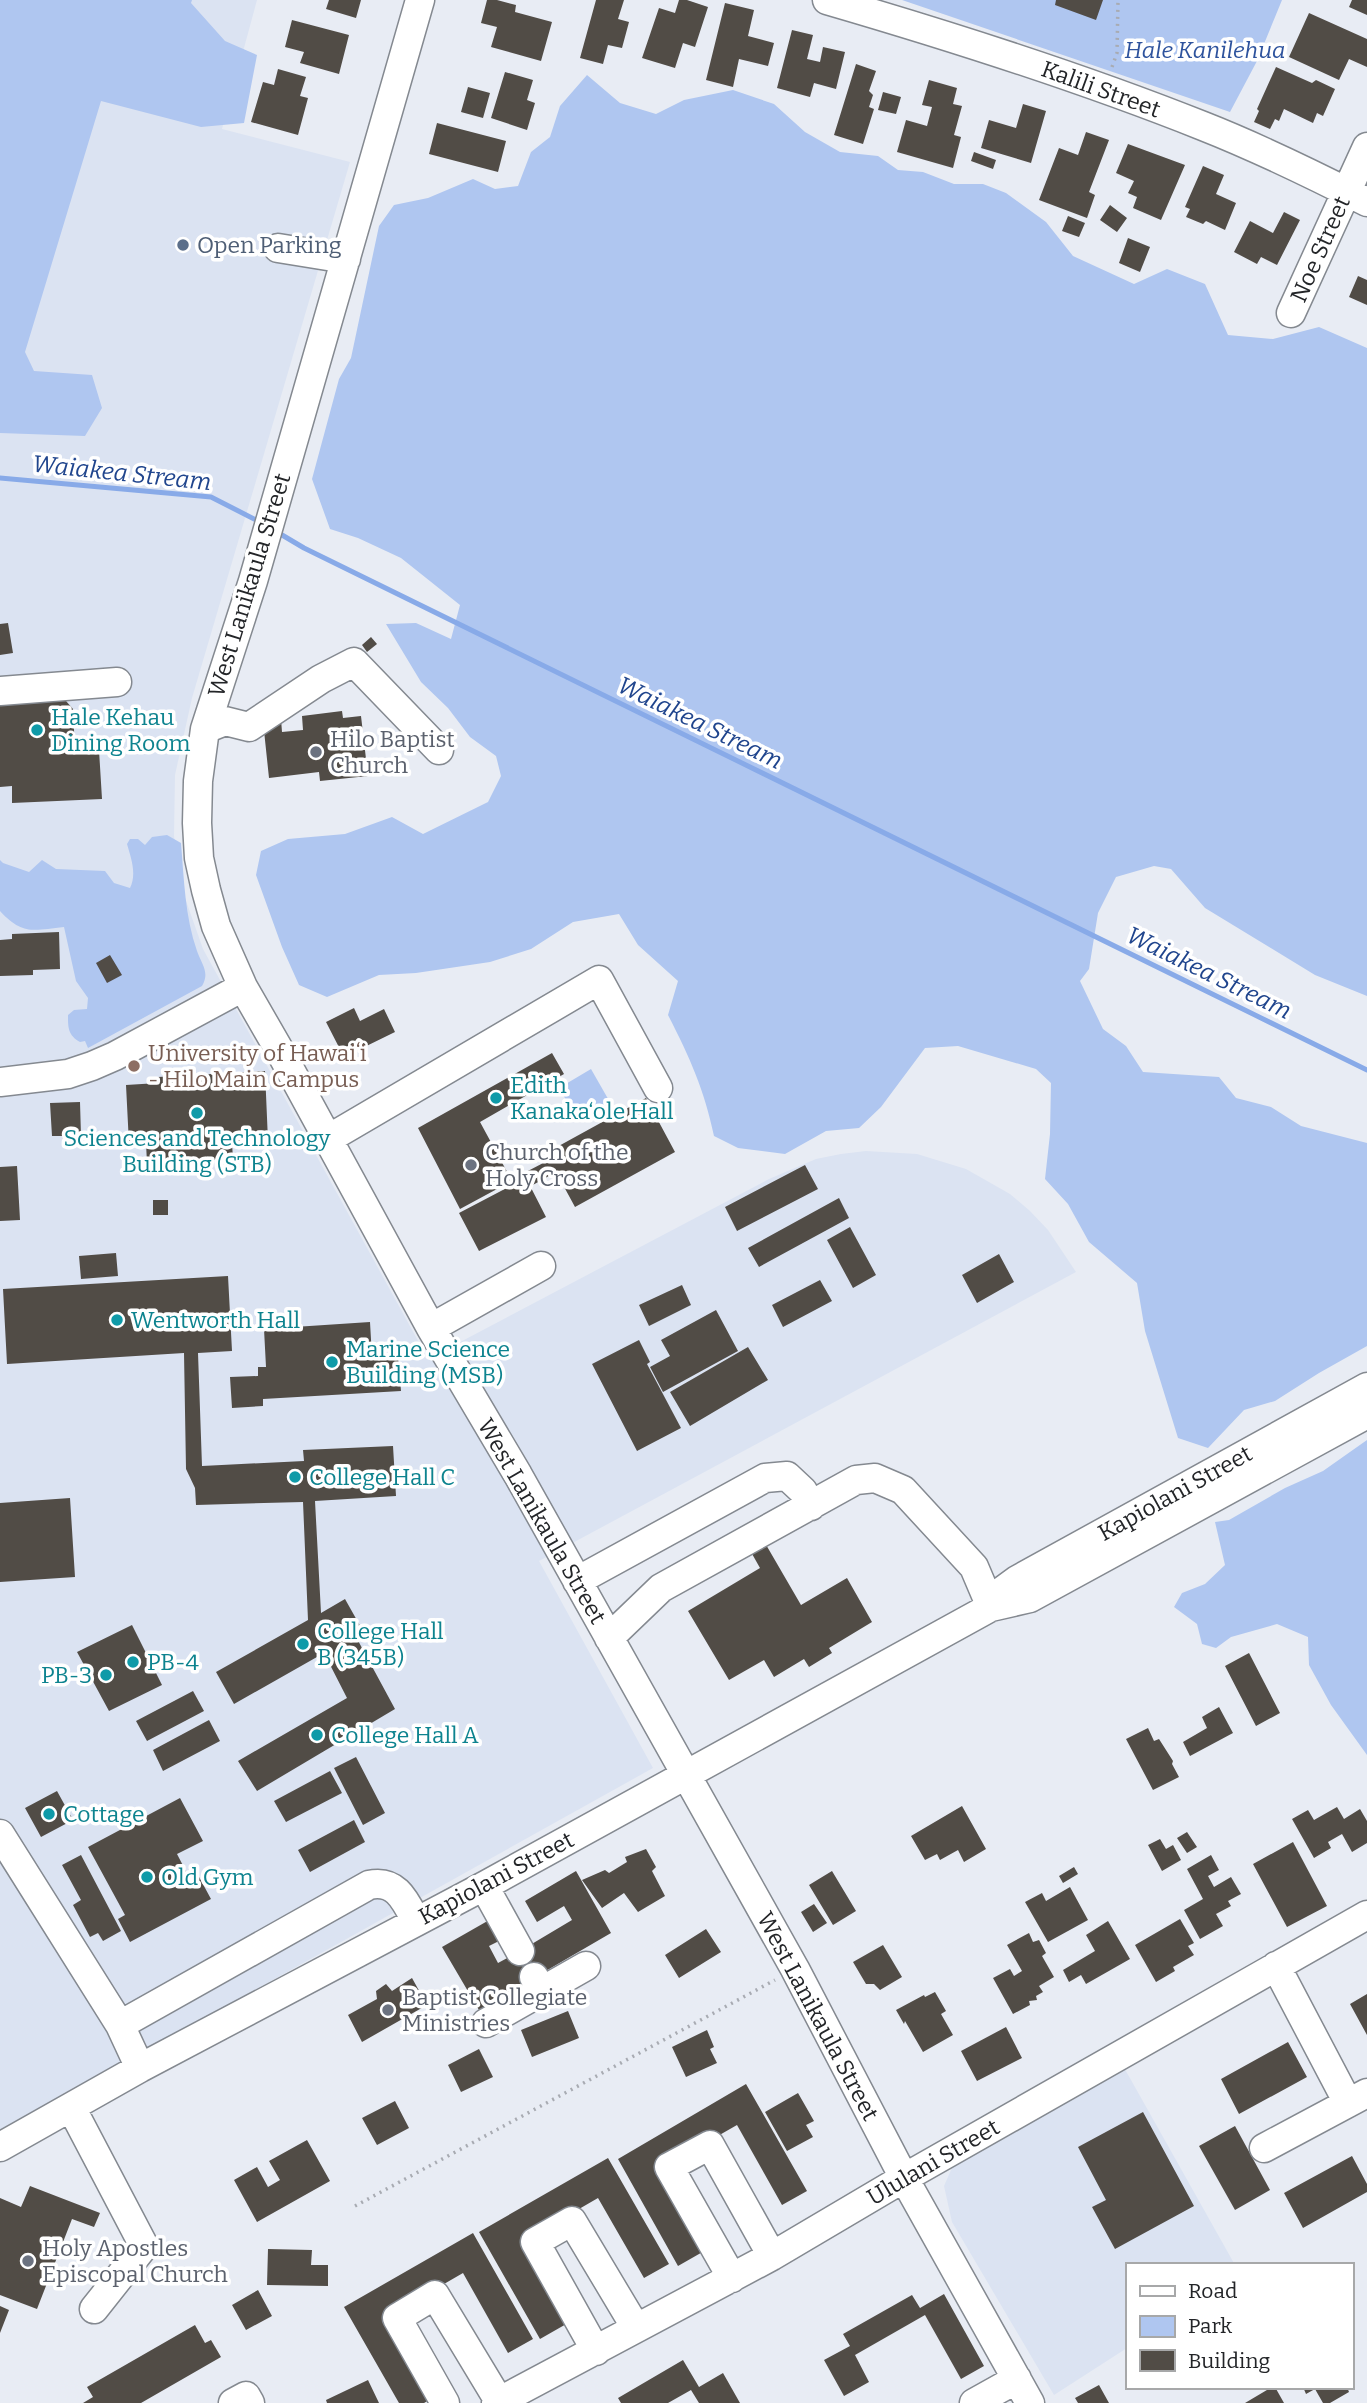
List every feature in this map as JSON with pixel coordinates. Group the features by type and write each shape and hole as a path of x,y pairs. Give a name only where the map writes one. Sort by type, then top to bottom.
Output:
{"street":[{"name":"West Lanikaula Street","path":"419,0 253,581 205,729 198,781 200,858 216,926 243,987 430,1328 518,1475 795,1969 904,2178 1030,2403"},
{"name":"Kalili Street","path":"827,0 961,39 1103,88 1206,127 1357,197"},
{"name":"Noe Street","path":"1291,313 1357,197 1367,148"},
{"path":"278,248 346,259"},
{"path":"205,729 225,722 248,727 321,678 354,662 439,750"},
{"path":"0,691 117,682"},
{"path":"328,1139 599,980 658,1088"},
{"path":"0,1082 68,1074 92,1066 243,987"},
{"path":"430,1328 541,1266"},
{"name":"Kapiolani Street","path":"991,1607 1002,1591 1017,1580 1367,1387"},
{"name":"Kapiolani Street","path":"0,2147 140,2068 484,1886 991,1607 1030,1598 1367,1414"},
{"path":"577,1581 765,1478 788,1476 803,1491 811,1506"},
{"path":"609,1638 660,1588 856,1480 875,1478 903,1490 974,1567 991,1607"},
{"path":"1,1839 120,2025 140,2068"},
{"path":"120,2025 369,1885 385,1884 397,1890 416,1921"},
{"path":"484,1886 520,1951"},
{"name":"Ululani Street","path":"498,2402 772,2256 1367,1915"},
{"path":"486,2022 538,1984 586,1966"},
{"path":"1264,2148 1358,2098 1276,1966"},
{"path":"71,2107 144,2246 94,2309"},
{"path":"732,2278 669,2167 710,2145 772,2256"},
{"path":"596,2351 535,2242 572,2221 636,2328"},
{"path":"445,2403 397,2318 435,2295 498,2402"},
{"path":"974,2403 1017,2378"},
{"path":"233,2403 246,2396 250,2403"}],"path":[{"path":"1103,88 1117,53 1118,0"},
{"path":"355,2206 795,1969"}],"shaded area":[{"name":"University of Hawaiʻi - Hilo Main Campus","path":"0,0 257,0 222,129 350,162 192,698 175,775 174,836 184,895 203,949 428,1359 769,1179 816,1159 841,1154 866,1151 917,1154 966,1169 1010,1194 1030,1211 1048,1230 1076,1272 539,1561 653,1768 0,2132"},
{"path":"1122,2064 1234,2263 1126,2263 1126,2349 1054,2395 952,2222 944,2186 955,2161"}],"green space":[{"path":"0,0 192,0 191,3 225,41 257,55 244,123 201,127 101,101 25,352 34,371 92,375 102,408 85,436 0,433"},
{"name":"Hale Kanilehua","path":"902,0 1282,0 1257,61 1230,112"},
{"path":"587,75 620,103 656,114 684,100 733,90 774,104 805,132 840,152 878,156 898,170 923,172 954,184 983,184 1006,193 1046,222 1073,256 1134,284 1167,269 1205,284 1228,335 1273,339 1319,327 1367,348 1367,996 1315,975 1205,908 1171,869 1154,866 1116,877 1098,913 1089,969 1080,981 1103,1029 1126,1046 1143,1072 1219,1077 1236,1098 1271,1107 1301,1126 1367,1143 1367,1346 1275,1401 1244,1410 1208,1448 1178,1438 1145,1331 1137,1283 1089,1242 1068,1204 1045,1179 1050,1134 1051,1083 1036,1069 958,1046 925,1048 881,1107 859,1128 826,1131 785,1154 738,1148 714,1136 696,1074 668,1015 678,981 638,945 619,914 573,922 531,949 490,962 416,973 379,975 327,997 299,985 256,875 261,851 288,839 345,834 392,817 423,834 488,802 501,776 496,756 470,737 448,708 421,682 386,624 416,623 451,639 460,605 401,558 358,538 330,529 312,479 339,379 351,358 379,226 394,205 428,198 473,179 495,189 518,186 531,152 550,137 560,106"},
{"path":"167,835 181,843 187,911 204,968 204,981 202,986 88,1048 85,1041 80,1042 73,1037 69,1027 68,1015 74,1010 87,1009 88,998 76,981 64,927 29,930 15,924 0,911 0,860 29,872 42,860 56,869 105,871 114,883 130,888 133,872 127,844 130,839 138,839 145,845 152,837"},
{"path":"591,1069 611,1104 579,1122 559,1088"},
{"path":"1367,1440 1367,1755 1331,1705 1309,1665 1308,1637 1277,1624 1231,1637 1216,1648 1202,1644 1197,1624 1174,1607 1182,1593 1205,1584 1225,1565 1215,1522 1229,1520 1285,1488 1323,1471"}],"building":[{"path":"329,0 361,0 356,18 326,9"},
{"path":"487,0 516,5 515,12 552,22 541,61 491,47 497,27 481,23"},
{"path":"596,0 624,0 618,19 629,22 622,48 608,45 603,64 580,58"},
{"path":"679,0 708,7 695,47 683,43 675,68 642,58 659,8 675,13"},
{"path":"1056,0 1103,0 1096,20 1055,5"},
{"path":"1352,0 1367,0 1367,15 1349,7"},
{"path":"725,3 754,10 748,36 774,43 768,66 739,59 733,87 706,80"},
{"path":"1309,13 1367,39 1367,67 1349,59 1339,80 1289,57"},
{"path":"292,20 349,35 339,74 300,63 304,52 285,47"},
{"path":"792,30 813,35 807,59 820,62 823,47 845,52 836,89 814,83 810,97 777,88"},
{"path":"856,64 876,71 869,91 873,95 869,107 874,109 863,144 834,135"},
{"path":"1276,67 1312,83 1316,80 1335,89 1323,116 1317,113 1313,123 1284,109 1279,121 1275,119 1270,129 1254,122"},
{"path":"278,69 306,77 300,96 308,98 298,135 251,122 263,82 274,85"},
{"path":"505,72 533,80 527,100 535,103 527,130 491,118"},
{"path":"929,80 957,88 953,104 962,106 954,135 961,137 953,168 897,152 906,120 927,126 932,107 922,105"},
{"path":"468,87 490,93 483,118 461,112"},
{"path":"883,92 901,97 896,114 878,110"},
{"path":"1023,104 1046,111 1031,163 981,148 989,120 1016,128"},
{"path":"437,123 506,141 498,172 429,154"},
{"path":"1086,132 1109,140 1089,192 1095,195 1087,218 1039,200 1059,148 1078,155"},
{"path":"1128,144 1185,165 1161,220 1133,208 1137,197 1128,193 1134,181 1116,173"},
{"path":"974,152 996,160 993,169 971,161"},
{"path":"1203,166 1224,175 1216,194 1236,203 1225,230 1206,221 1203,224 1186,217 1190,209 1185,207"},
{"path":"1110,205 1127,218 1117,232 1100,220"},
{"path":"1284,212 1300,220 1277,265 1261,257 1257,264 1234,252 1250,221 1273,233"},
{"path":"1068,216 1085,223 1079,237 1062,231"},
{"path":"1128,238 1150,247 1140,272 1119,263"},
{"path":"1358,276 1367,280 1367,305 1349,297"},
{"path":"8,623 13,653 0,655 0,624"},
{"path":"371,637 377,644 367,652 362,645"},
{"name":"Hale Kehau Dining Room","path":"59,693 73,709 75,751 99,750 102,799 12,803 12,786 0,787 0,696"},
{"name":"Hilo Baptist Church","path":"342,711 343,718 361,716 368,776 320,781 319,772 269,778 263,721 281,719 282,732 303,730 302,716"},
{"path":"59,932 60,969 33,970 33,975 0,976 0,940 12,939 12,934"},
{"path":"110,955 122,975 107,983 96,963"},
{"path":"354,1008 360,1021 384,1009 395,1032 344,1057 326,1022"},
{"path":"552,1053 564,1074 480,1122 512,1181 460,1209 418,1128"},
{"name":"Sciences and Technology Building (STB)","path":"265,1071 268,1141 232,1143 233,1159 147,1163 146,1143 129,1144 126,1085 158,1083 158,1077"},
{"path":"646,1098 675,1152 575,1207 556,1172 531,1186 524,1173 549,1160 546,1153"},
{"path":"80,1102 81,1136 52,1136 50,1103"},
{"path":"805,1165 818,1189 737,1231 725,1207"},
{"path":"17,1166 20,1220 0,1221 0,1167"},
{"path":"526,1178 546,1217 479,1251 459,1213"},
{"path":"839,1198 849,1218 759,1267 748,1248"},
{"path":"153,1200 168,1200 168,1215 153,1215"},
{"path":"850,1227 876,1275 853,1288 827,1240"},
{"path":"116,1253 118,1276 81,1279 79,1256"},
{"path":"999,1254 1014,1282 977,1303 962,1275"},
{"path":"228,1276 232,1351 198,1353 202,1466 304,1461 303,1450 393,1446 396,1496 315,1501 321,1613 345,1599 363,1631 355,1635 395,1709 257,1791 238,1761 347,1698 324,1653 234,1704 216,1672 308,1620 303,1502 196,1505 195,1488 186,1469 184,1353 7,1364 3,1289"},
{"path":"820,1280 832,1301 783,1327 772,1305"},
{"path":"682,1285 691,1305 649,1326 639,1305"},
{"path":"716,1310 738,1351 663,1392 650,1367 670,1356 661,1340"},
{"name":"Marine Science Building (MSB)","path":"370,1322 372,1357 398,1356 401,1391 263,1399 263,1406 232,1408 230,1377 258,1376 258,1367 266,1367 264,1329"},
{"path":"639,1340 650,1362 647,1364 681,1428 637,1451 592,1364"},
{"path":"748,1347 768,1380 690,1426 670,1392"},
{"path":"70,1498 75,1577 0,1582 0,1503"},
{"path":"765,1543 801,1605 847,1578 872,1622 829,1648 832,1653 809,1667 804,1659 774,1677 764,1660 729,1680 688,1611 760,1568 751,1552"},
{"path":"132,1625 162,1685 109,1711 77,1652"},
{"path":"1249,1653 1280,1713 1256,1726 1225,1666"},
{"path":"193,1691 204,1711 147,1741 136,1721"},
{"path":"1219,1707 1233,1733 1190,1756 1183,1742 1207,1728 1202,1717"},
{"path":"209,1720 220,1741 163,1771 153,1750"},
{"path":"1148,1728 1154,1741 1159,1739 1173,1761 1179,1777 1153,1790 1126,1739"},
{"path":"356,1757 385,1813 363,1825 334,1768"},
{"path":"330,1771 342,1793 286,1822 274,1801"},
{"name":"Cottage","path":"57,1791 73,1820 41,1837 25,1808"},
{"name":"Old Gym","path":"180,1798 203,1841 177,1854 190,1879 198,1875 211,1899 130,1942 118,1919 125,1915 88,1847"},
{"path":"962,1806 986,1849 964,1862 958,1850 940,1860 937,1854 925,1860 911,1836"},
{"path":"1337,1807 1344,1819 1360,1809 1367,1821 1367,1843 1352,1852 1342,1834 1328,1842 1331,1848 1314,1858 1292,1819 1308,1810 1314,1820"},
{"path":"354,1820 365,1842 310,1872 298,1850"},
{"path":"1187,1832 1197,1847 1187,1853 1177,1838"},
{"path":"1160,1839 1166,1849 1173,1845 1181,1860 1162,1871 1148,1845"},
{"path":"1293,1842 1327,1906 1287,1927 1253,1864"},
{"path":"646,1849 656,1867 652,1871 665,1896 638,1912 624,1893 602,1908 582,1880 605,1870 609,1873 627,1862 625,1857"},
{"path":"81,1855 121,1931 103,1941 98,1933 90,1937 73,1905 81,1900 62,1865"},
{"path":"1211,1855 1219,1870 1208,1876 1214,1887 1231,1877 1241,1894 1228,1901 1231,1906 1216,1914 1223,1926 1200,1939 1184,1910 1203,1899 1187,1869"},
{"path":"1074,1867 1078,1874 1063,1883 1059,1876"},
{"path":"576,1871 611,1933 479,2010 442,1947 491,1919 503,1939 489,1946 498,1963 520,1951 572,1920 564,1906 537,1922 525,1901"},
{"path":"832,1871 856,1911 833,1925 809,1885"},
{"path":"1070,1887 1088,1920 1048,1942 1025,1902 1042,1893 1046,1901"},
{"path":"814,1904 827,1923 813,1932 801,1912"},
{"path":"1180,1919 1194,1943 1188,1946 1194,1955 1173,1967 1175,1971 1156,1982 1135,1945"},
{"path":"1108,1921 1130,1959 1086,1984 1081,1975 1069,1982 1063,1970 1095,1951 1086,1935"},
{"path":"706,1929 721,1952 679,1978 665,1955"},
{"path":"1029,1933 1033,1942 1039,1940 1046,1953 1042,1956 1054,1977 1039,1986 1043,1992 1036,1996 1037,2000 1029,2001 1030,2005 1013,2014 993,1978 1010,1969 1014,1976 1022,1971 1007,1945"},
{"path":"883,1945 902,1977 880,1990 874,1984 866,1984 853,1962"},
{"name":"Baptist Collegiate Ministries","path":"412,1978 427,2005 362,2042 348,2015 377,1999 376,1991 386,1984 392,1991"},
{"path":"935,1992 946,2011 941,2014 953,2035 923,2052 896,2010"},
{"path":"1367,1994 1367,2035 1350,2004"},
{"path":"568,2011 579,2038 532,2057 521,2030"},
{"path":"1006,2027 1022,2058 977,2081 961,2051"},
{"path":"707,2030 714,2047 710,2049 717,2063 686,2077 672,2047"},
{"path":"1288,2042 1307,2077 1239,2114 1221,2079"},
{"path":"479,2049 493,2077 461,2092 448,2065"},
{"path":"746,2084 807,2191 782,2205 737,2125 660,2169 706,2250 678,2266 618,2159"},
{"path":"798,2093 814,2121 806,2125 813,2137 787,2151 765,2112"},
{"path":"395,2101 409,2128 377,2145 362,2118"},
{"path":"1143,2112 1194,2206 1115,2249 1092,2207 1106,2200 1078,2147"},
{"path":"1235,2126 1270,2190 1235,2210 1199,2146"},
{"path":"307,2140 330,2181 257,2222 234,2180 257,2167 268,2187 280,2180 269,2161"},
{"path":"1352,2156 1367,2184 1367,2192 1303,2228 1284,2193"},
{"path":"608,2158 669,2264 644,2278 598,2198 522,2242 568,2323 540,2339 479,2232"},
{"name":"Holy Apostles Episcopal Church","path":"30,2186 100,2213 94,2227 72,2219 37,2309 0,2295 0,2198 21,2207"},
{"path":"473,2233 533,2339 508,2353 463,2273 387,2317 433,2398 424,2403 399,2403 344,2307"},
{"path":"268,2249 312,2250 311,2265 328,2265 328,2286 267,2285"},
{"path":"258,2290 272,2316 246,2330 232,2305"},
{"path":"944,2294 984,2366 961,2379 925,2315 855,2355 869,2382 844,2396 824,2360 850,2346 843,2334 912,2295 920,2308"},
{"path":"0,2306 9,2310 0,2333"},
{"path":"195,2325 205,2343 211,2340 221,2357 141,2403 83,2403 93,2397 87,2387"},
{"path":"683,2360 699,2387 723,2373 740,2403 699,2403 691,2390 668,2403 621,2403 618,2398"},
{"path":"368,2380 379,2403 327,2403 326,2400"},
{"path":"1099,2385 1109,2403 1078,2403 1075,2398"},
{"path":"1269,2389 1276,2389 1284,2403 1245,2403"},
{"path":"1315,2389 1348,2389 1349,2392 1330,2403 1323,2403"}],"waterway":[{"name":"Waiakea Stream","path":"0,478 211,497 262,523"},
{"name":"Waiakea Stream","path":"277,532 304,548 1367,1070"}],"place":[{"name":"Open Parking","path":"183,245"},
{"name":"Hale Kehau Dining Room","path":"37,730"},
{"name":"Hilo Baptist Church","path":"316,752"},
{"name":"University of Hawaiʻi - Hilo Main Campus","path":"134,1066"},
{"name":"Edith Kanaka‘ole Hall","path":"496,1098"},
{"name":"Sciences and Technology Building (STB)","path":"197,1113"},
{"name":"Church of the Holy Cross","path":"471,1165"},
{"name":"Wentworth Hall","path":"117,1320"},
{"name":"Marine Science Building (MSB)","path":"332,1362"},
{"name":"College Hall C","path":"295,1477"},
{"name":"College Hall B (345B)","path":"303,1644"},
{"name":"PB-4","path":"133,1662"},
{"name":"PB-3","path":"106,1675"},
{"name":"College Hall A","path":"317,1735"},
{"name":"Cottage","path":"49,1814"},
{"name":"Old Gym","path":"147,1877"},
{"name":"Baptist Collegiate Ministries","path":"388,2010"},
{"name":"Holy Apostles Episcopal Church","path":"28,2261"}]}
